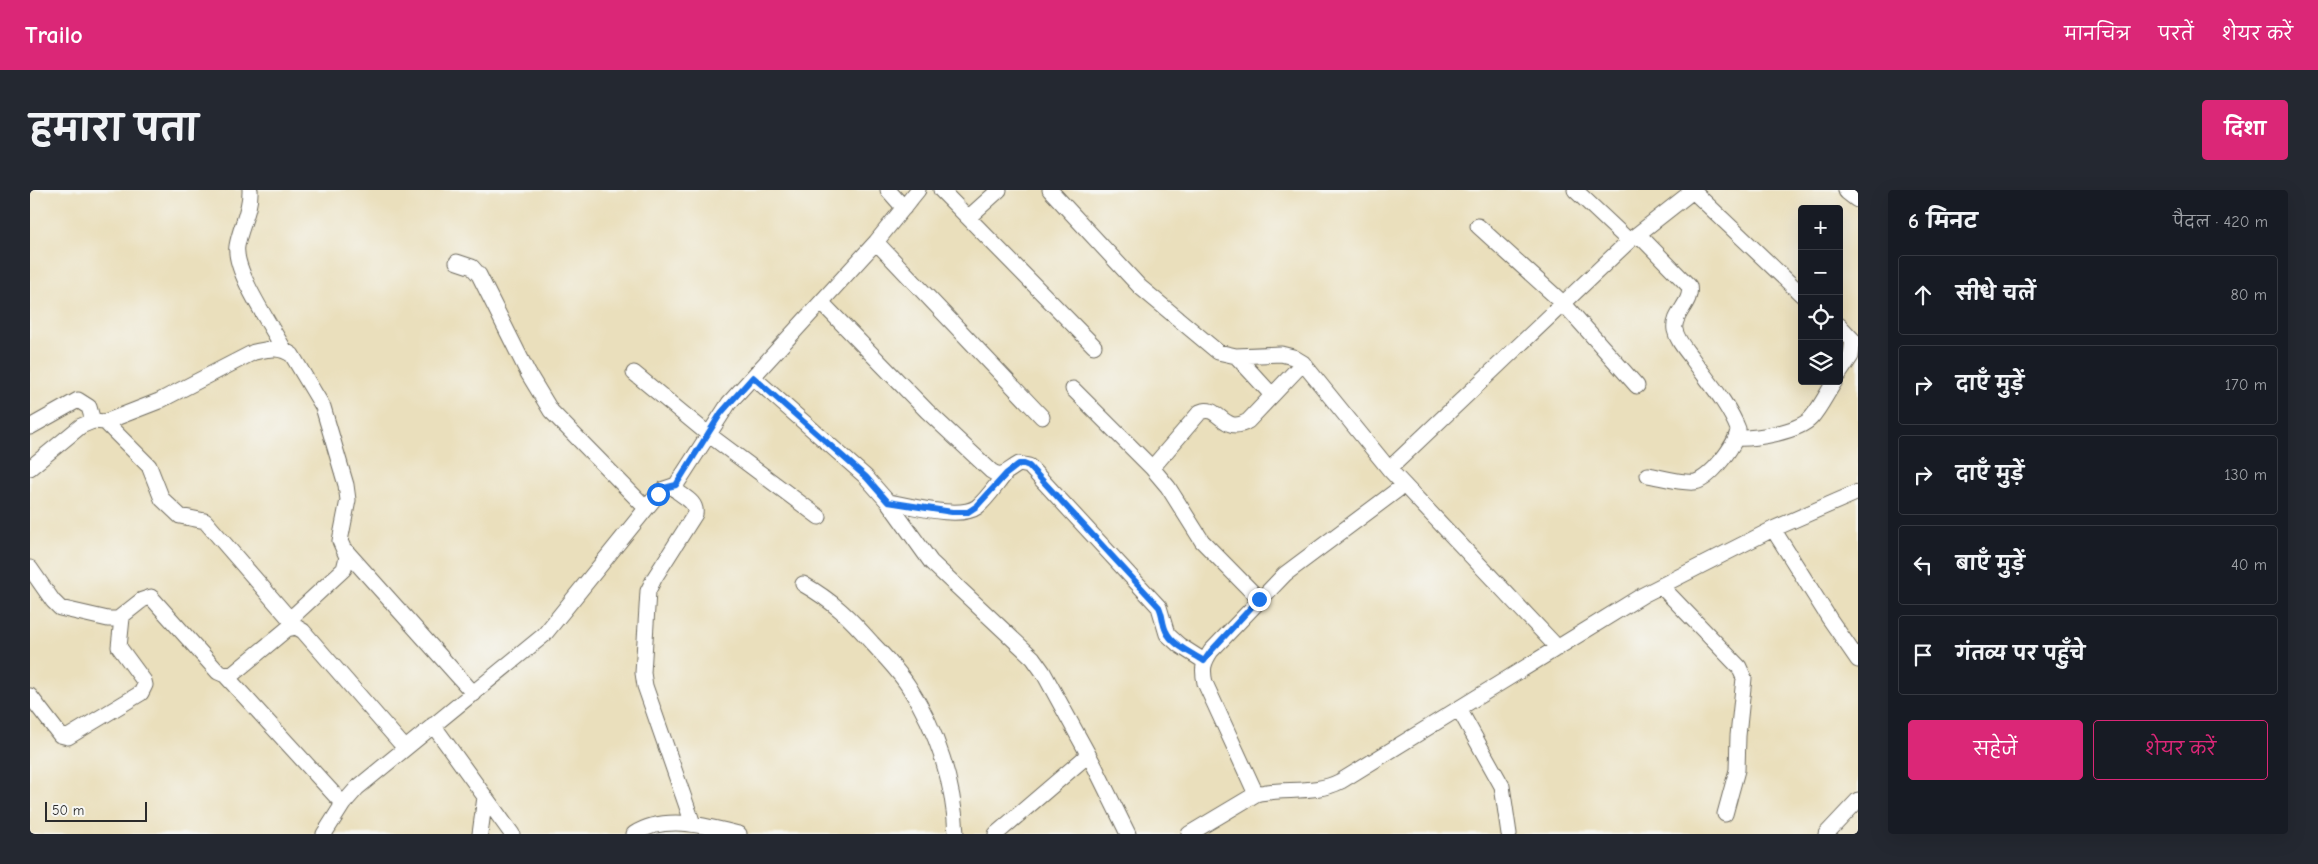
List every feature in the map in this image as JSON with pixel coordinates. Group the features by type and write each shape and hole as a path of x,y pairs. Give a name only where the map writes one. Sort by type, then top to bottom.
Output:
{"street":[{"path":"250,190 249,209 237,246 238,266 285,350 296,362 320,402 346,485 348,508 340,541 346,551 474,694"},
{"path":"888,190 904,208"},
{"path":"324,834 342,804 357,788 404,747 474,694 553,625 646,508 664,488 676,485 729,403 876,242 918,190"},
{"path":"941,190 1094,346"},
{"path":"969,217 999,190"},
{"path":"1050,190 1140,287 1218,352 1236,356 1281,354 1293,357 1303,363 1389,469 1558,648"},
{"path":"1575,190 1689,286 1689,297 1677,319 1675,330 1681,343 1738,429 1736,438 1725,456 1702,479 1695,482 1648,475"},
{"path":"1850,190 1858,198"},
{"path":"1389,469 1634,238 1694,191 1798,291"},
{"path":"1478,226 1564,304 1637,386"},
{"path":"876,242 1042,416"},
{"path":"457,262 472,267 479,275 528,373 551,411 646,508"},
{"path":"822,302 955,438 991,471 1000,475 1006,474"},
{"path":"1843,329 1853,340 1854,348 1843,367"},
{"path":"30,468 81,426 167,397 254,352 272,348 285,350"},
{"path":"1236,356 1272,395"},
{"path":"1152,468 1200,412 1206,409 1211,410 1228,424 1242,425 1303,363"},
{"path":"634,374 708,434 818,517"},
{"path":"753,377 866,477 888,502 931,562 1033,658 1043,672 1088,755 1128,834"},
{"path":"1736,438 1760,436 1804,423 1811,418 1832,385"},
{"path":"1073,389 1152,468 1168,487 1202,541 1259,599"},
{"path":"30,427 78,400 89,408 99,421 149,466 162,499 180,516 205,521 404,747"},
{"path":"888,502 952,512 968,512 977,506 1006,474 1019,464 1029,466 1159,607 1162,613 1164,628 1171,639 1204,661"},
{"path":"676,485 678,492 693,504 696,509 695,514 648,591 643,673 645,686 693,824"},
{"path":"1256,794 1205,683 1202,670 1204,661 1259,599 1298,564 1404,485"},
{"path":"1189,834 1256,794 1321,789 1331,786 1661,586 1773,529 1858,492"},
{"path":"1773,529 1858,660"},
{"path":"225,675 234,673 287,629 341,574 346,563 346,551"},
{"path":"30,568 60,608 108,619 122,618 142,600 151,597 218,672 225,675 342,804"},
{"path":"803,584 824,595 842,610 909,687 931,730 948,773 955,806 956,834"},
{"path":"1661,586 1739,667 1744,678 1738,727 1737,770 1725,814"},
{"path":"30,696 60,735 68,737 141,693 145,685 144,681 119,647 122,618"},
{"path":"1459,709 1502,786 1509,834"},
{"path":"433,725 512,834"},
{"path":"996,834 1088,755"},
{"path":"480,834 485,797"},
{"path":"1826,834 1858,800"},
{"path":"1507,816 1521,834"},
{"path":"634,834 655,826 693,824 739,834"}],"route":[{"path":"658,494 664,488 676,485 721,413 753,377 866,477 888,502 952,512 968,512 977,506 1015,466 1019,464 1029,466 1159,607 1162,613 1164,628 1171,639 1204,661 1259,599"}]}
